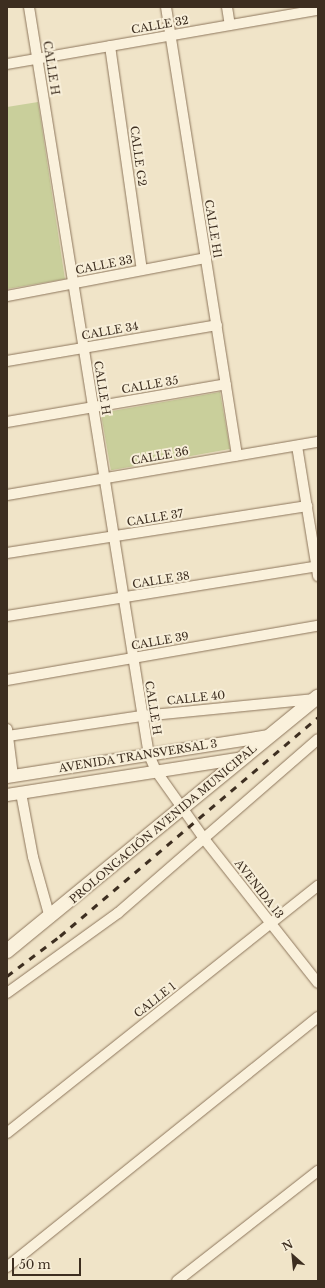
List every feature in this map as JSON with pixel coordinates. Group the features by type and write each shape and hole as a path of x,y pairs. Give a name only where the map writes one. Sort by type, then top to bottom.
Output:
{"main road":[{"name":"PROLONGACIÓN AVENIDA MUNICIPAL","path":"7,951 50,918 183,809 242,758 317,698"}],"street":[{"name":"CALLE H","path":"29,7 149,755 156,772 183,809"},
{"name":"CALLE H1","path":"166,7 169,36 237,455"},
{"path":"227,7 230,25"},
{"name":"CALLE 32","path":"7,64 230,25 293,11 318,10"},
{"name":"CALLE G2","path":"110,46 142,270"},
{"name":"CALLE 33","path":"7,296 206,258"},
{"name":"CALLE 34","path":"7,361 217,325"},
{"name":"CALLE 35","path":"7,422 226,384"},
{"name":"CALLE 36","path":"7,495 318,442"},
{"path":"297,446 317,569"},
{"name":"CALLE 37","path":"7,552 114,537 307,506"},
{"name":"CALLE 38","path":"7,616 317,569"},
{"name":"CALLE 39","path":"7,680 318,626"},
{"name":"CALLE 40","path":"8,733 142,716 317,698"},
{"path":"8,733 10,777"},
{"name":"AVENIDA TRANSVERSAL 3","path":"10,777 269,736"},
{"path":"7,993 118,913 205,840 318,739"},
{"name":"AVENIDA TRANSVERSAL 3","path":"7,795 242,758"},
{"path":"21,793 33,857 50,918"},
{"name":"AVENIDA 13","path":"183,809 205,840 318,983"},
{"name":"CALLE 1","path":"7,1133 318,886"},
{"path":"7,1268 318,1018"},
{"path":"177,1281 318,1172"}],"green space":[{"path":"38,102 65,279 7,289 7,107"},
{"path":"220,392 230,449 111,470 101,413"}],"railway":[{"path":"7,976 60,936 318,717"}]}
